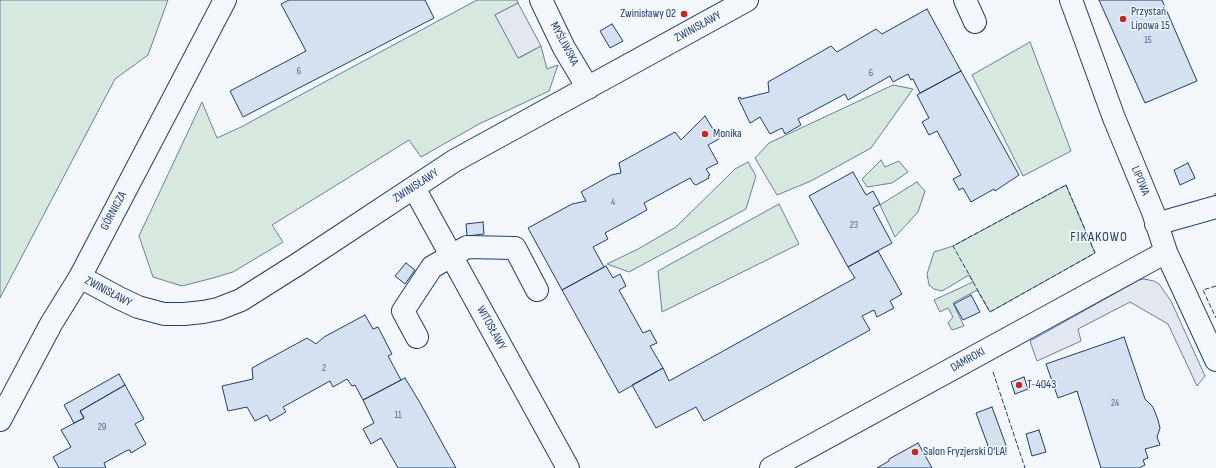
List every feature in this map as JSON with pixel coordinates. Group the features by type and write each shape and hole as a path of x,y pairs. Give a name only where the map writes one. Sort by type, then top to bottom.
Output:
{"street":[{"name":"GÓRNICZA","path":"0,420 51,324 80,276 225,0"},
{"name":"MYŚLIWSKA","path":"541,0 564,48 588,88"},
{"name":"ZWINISŁAWY","path":"80,276 119,298 149,310 164,314 184,314 218,309 241,300 454,161 747,0"},
{"path":"965,0 975,22"},
{"name":"LIPOWA","path":"1071,0 1114,118 1153,212 1166,252 1216,360"},
{"name":"WITOSŁAWY","path":"414,188 568,468"},
{"path":"1156,224 1216,207"},
{"path":"417,337 403,311 432,267 467,247 515,248 537,290"},
{"name":"DAMROKI","path":"771,468 1166,252"}],"shaded area":[{"path":"0,0 168,0 148,55 115,79 0,298"},
{"path":"477,0 517,0 518,3 495,15 519,58 541,46 547,69 558,65 549,91 479,124 421,157 409,140 272,225 283,242 233,272 182,286 153,277 139,236 202,102 217,138 241,127"},
{"path":"518,3 541,46 518,58 495,15"},
{"path":"1030,42 1071,151 1023,176 972,75"},
{"path":"893,85 913,89 871,148 811,181 777,195 755,158 769,143"},
{"path":"881,160 885,167 899,161 908,172 892,183 867,187 862,179"},
{"path":"748,162 756,176 746,209 629,272 607,264 638,249 676,227 735,169"},
{"path":"917,182 925,191 918,212 895,237 880,205"},
{"path":"1066,185 1095,253 990,312 977,290 953,303 964,326 952,330 948,323 953,317 948,308 940,312 934,300 973,282 969,275 942,291 934,289 929,285 927,274 934,252 953,246"},
{"path":"779,204 799,244 662,312 658,271"},
{"path":"1144,279 1154,281 1159,284 1171,301 1205,376 1197,386 1168,324 1130,302 1078,329 1081,341 1037,361 1030,341 1139,280"}],"building":[{"path":"289,0 425,0 434,18 243,117 230,91 306,51 281,4"},
{"path":"1099,0 1162,0 1197,81 1145,103"},
{"path":"927,9 961,71 920,93 913,79 911,80 908,74 893,82 890,76 848,100 845,94 798,119 801,125 785,134 782,128 770,134 760,117 750,123 738,98 740,97 741,99 769,92 768,82 831,46 837,52 876,29 882,34"},
{"path":"612,24 623,41 610,48 600,31"},
{"path":"961,71 1019,175 995,191 994,189 971,202 963,188 959,190 953,179 961,175 937,131 929,135 922,122 929,118 917,95"},
{"path":"705,116 719,139 708,145 718,163 706,169 710,175 708,176 709,178 696,185 690,178 644,203 647,210 605,233 608,239 593,247 604,267 562,290 528,228 572,204 586,201 581,192 611,175 621,173 619,163 675,132 681,140"},
{"path":"1188,163 1195,178 1180,185 1174,170"},
{"path":"853,172 866,195 873,191 880,204 873,208 892,243 848,267 809,196"},
{"path":"483,222 484,234 467,236 466,224"},
{"path":"878,251 902,294 890,301 894,308 877,317 874,310 862,316 870,330 704,421 696,407 656,428 632,385 663,368 669,381 855,278 848,267"},
{"path":"406,263 415,270 405,284 395,276"},
{"path":"606,266 613,278 620,274 626,286 619,290 643,333 650,330 657,343 650,346 663,368 619,393 562,290"},
{"path":"971,295 980,312 963,320 954,304"},
{"path":"365,315 373,329 378,327 392,354 388,356 401,380 363,400 355,385 352,386 347,379 333,387 330,381 283,407 286,412 270,421 267,415 255,421 247,407 228,411 222,386 253,379 252,368 307,338 316,344 324,337"},
{"path":"1124,337 1145,399 1153,407 1158,420 1160,428 1157,437 1160,445 1145,449 1148,458 1143,460 1145,465 1139,468 1101,468 1077,391 1058,398 1046,364"},
{"path":"119,374 125,385 80,411 84,418 74,423 64,405"},
{"name":"T-4043","path":"1024,377 1028,389 1015,394 1011,382"},
{"path":"405,378 456,468 398,468 381,438 371,444 363,429 374,423 363,400"},
{"path":"125,385 144,419 135,424 146,444 131,453 130,450 128,450 104,463 106,468 59,468 53,457 71,447 61,430 84,418 80,411"},
{"path":"992,407 1007,448 991,454 976,413"},
{"path":"1039,430 1046,452 1032,456 1026,434"},
{"path":"918,443 932,468 877,468 889,461 889,459"}],"fence":[{"path":"1066,185 1095,253 990,312 953,246 1066,185"},
{"path":"1216,286 1203,290 1216,318"},
{"path":"993,372 1025,468"}],"place":[{"name":"Zwinisławy 02","path":"684,14"},
{"name":"Przystań Lipowa 15","path":"1123,19"},
{"name":"Monika","path":"705,134"},
{"name":"T-4043","path":"1019,385"},
{"name":"Salon Fryzjerski O'LA!","path":"915,452"}],"district":[{"name":"FIKAKOWO","path":"1099,237"}]}
